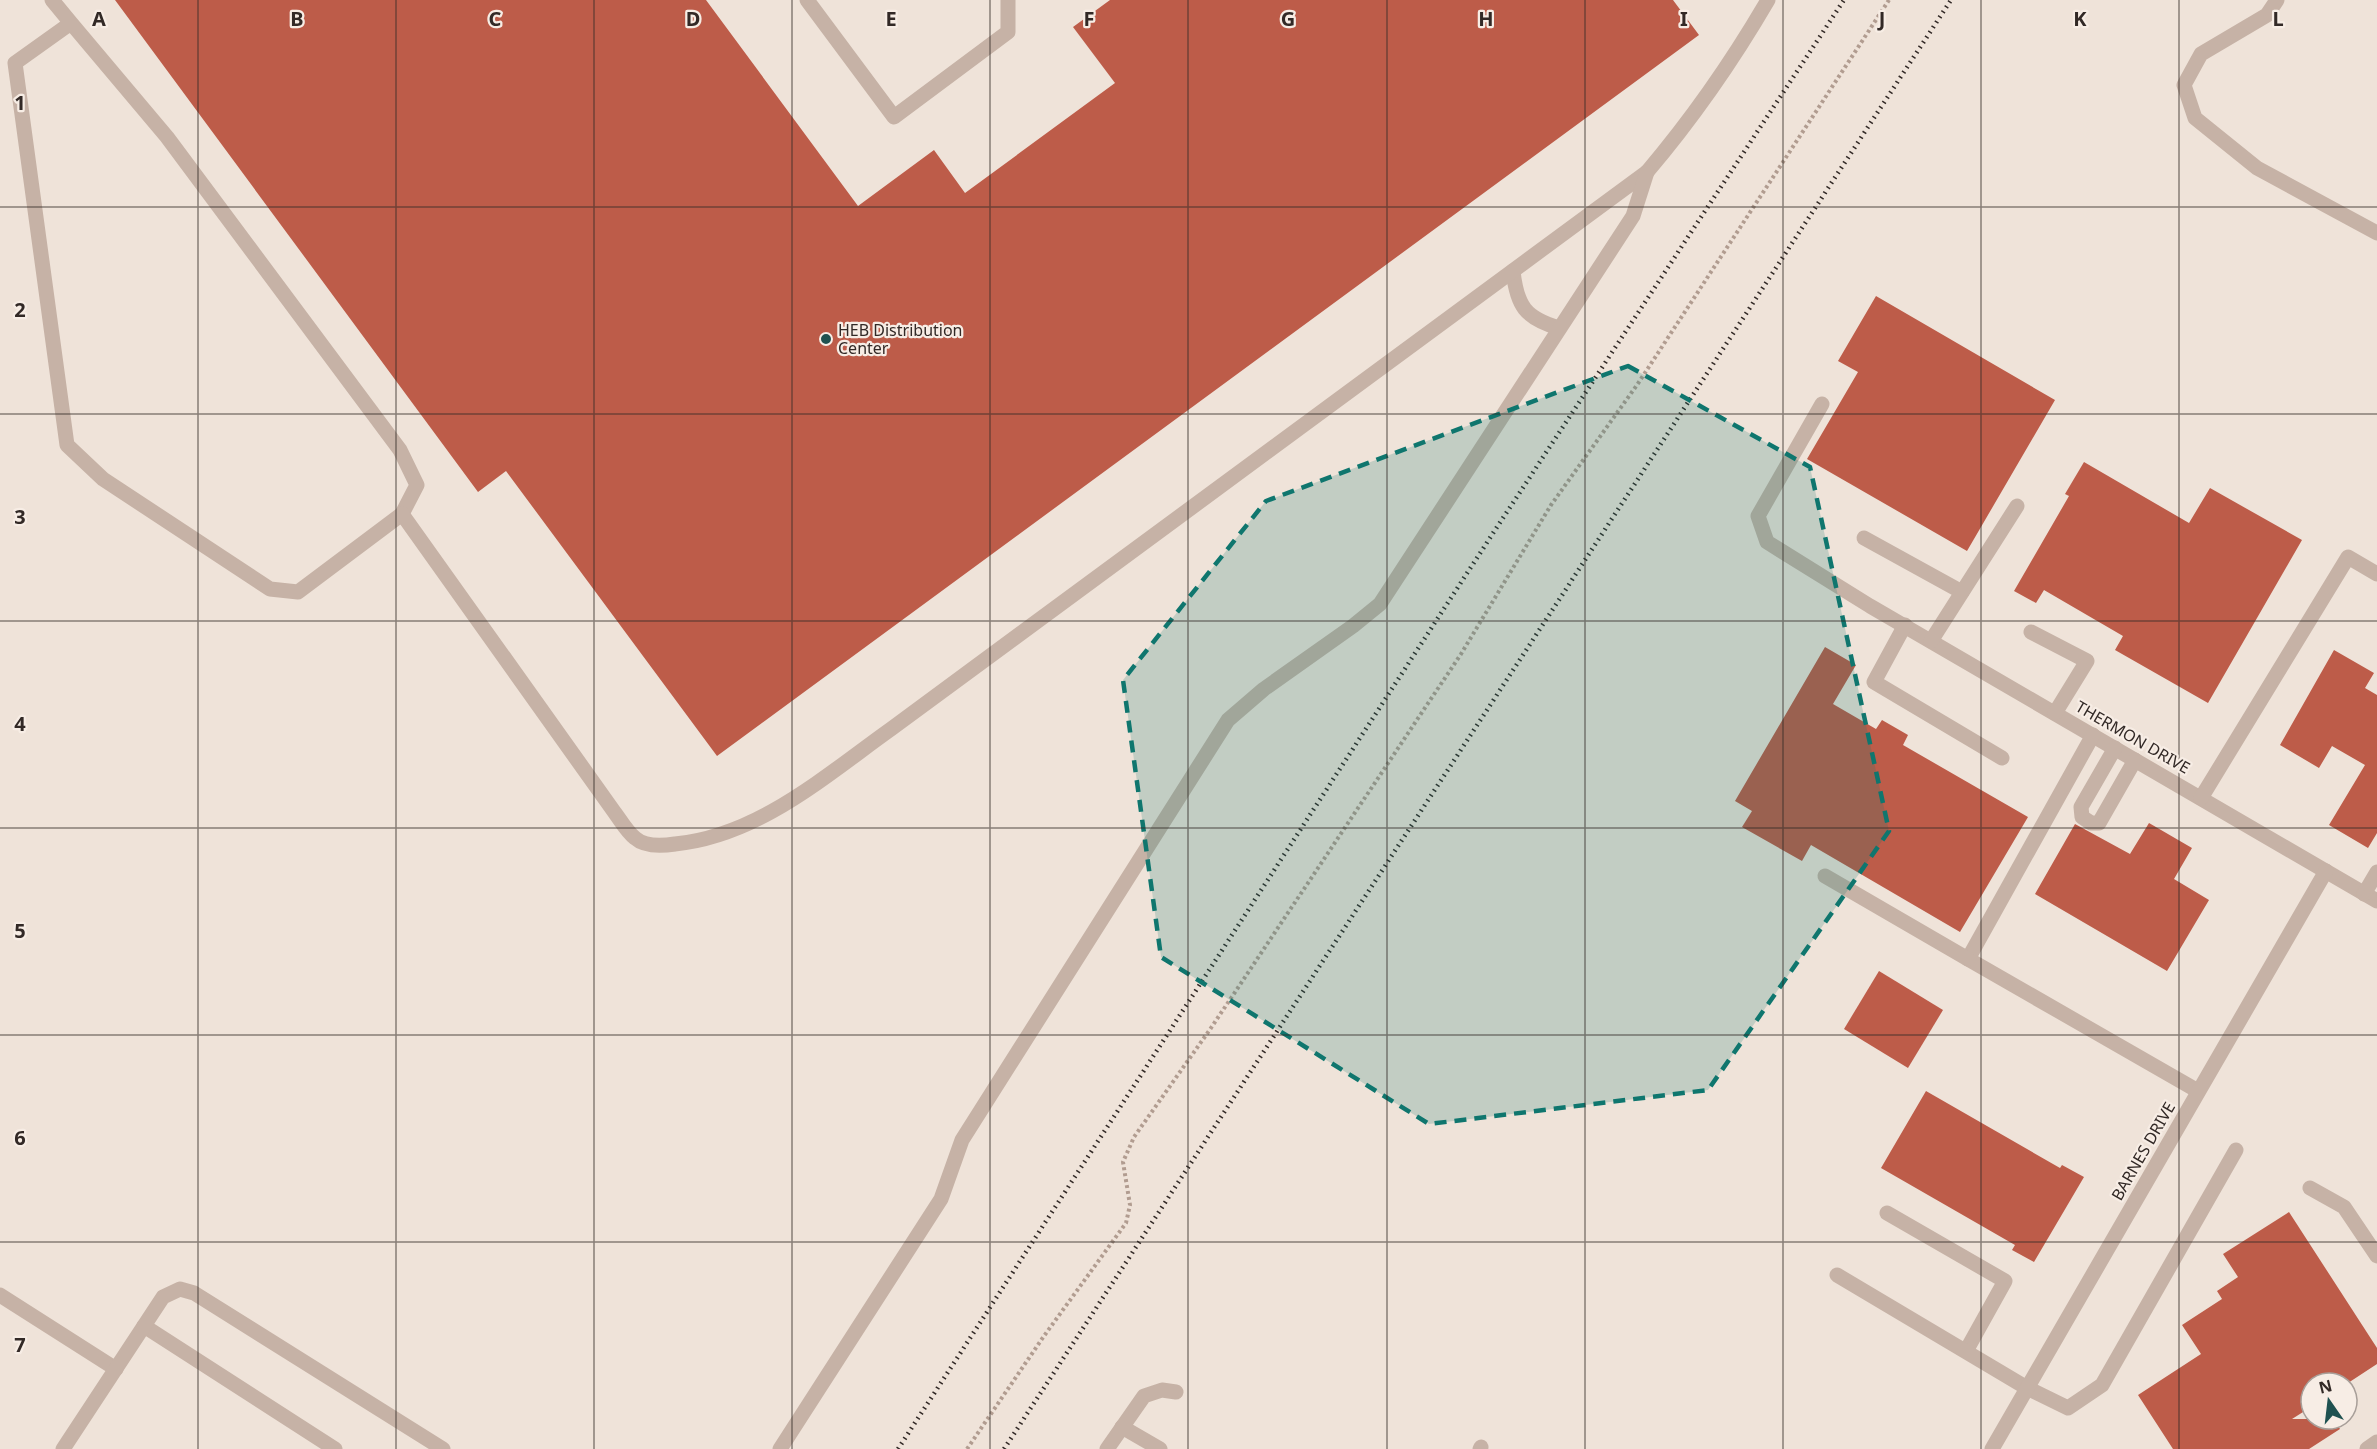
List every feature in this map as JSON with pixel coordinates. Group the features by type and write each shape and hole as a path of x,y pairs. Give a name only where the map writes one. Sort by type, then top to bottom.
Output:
{"street":[{"path":"52,0 173,144 400,450 417,485 402,514 298,592 270,590 103,479 67,445 15,63 71,23"},
{"path":"807,0 894,117 1008,32 1008,0"},
{"path":"402,514 615,813 636,839 658,846 695,842 751,824 798,795 1647,172 1676,137 1747,36 1768,0"},
{"path":"2277,0 2267,15 2201,54 2184,85 2195,118 2257,168 2377,233"},
{"path":"780,1449 941,1199 962,1140 1228,720 1264,689 1380,604 1633,216 1647,172"},
{"path":"1513,270 1515,292 1526,313 1541,323 1559,328"},
{"name":"THERMON DRIVE","path":"1822,405 1758,516 1767,542 1870,606 2371,897"},
{"path":"1931,641 2017,506"},
{"path":"1864,538 1962,592"},
{"path":"2201,798 2348,557 2377,574"},
{"path":"1905,625 1874,682 2002,758"},
{"path":"2031,632 2087,661 2055,713"},
{"path":"1968,959 2093,735"},
{"path":"2115,748 2080,807 2082,817 2091,823 2099,823 2135,760"},
{"name":"BARNES DRIVE","path":"1992,1449 2326,871"},
{"path":"2371,897 2377,872"},
{"path":"1825,876 2198,1091"},
{"path":"1837,1275 2027,1388 2068,1408 2102,1385 2236,1150"},
{"path":"2310,1188 2344,1208 2377,1256"},
{"path":"1887,1213 2005,1281 1966,1351"},
{"path":"63,1449 163,1297 180,1289 194,1293 443,1449"},
{"path":"0,1295 116,1369"},
{"path":"144,1326 335,1449"},
{"path":"1107,1449 1144,1396 1162,1390 1176,1392"},
{"path":"1122,1427 1160,1449"},
{"path":"2367,1449 2377,1442"}],"path":[{"path":"967,1449 1037,1346 1126,1223 1130,1205 1123,1162 1134,1137 1211,1028 1461,654 1551,505 1637,385 1889,0"}],"highlighted area":[{"path":"1628,366 1810,467 1889,831 1708,1090 1429,1124 1161,957 1123,680 1266,501"}],"building":[{"name":"HEB Distribution Center","path":"115,0 706,0 858,206 934,150 965,193 1115,83 1073,27 1110,0 1673,0 1699,35 717,756 506,471 478,492"},
{"path":"1876,296 2055,400 1967,551 1807,459 1858,372 1838,361"},
{"path":"2084,462 2189,523 2210,488 2302,540 2208,703 2115,650 2123,636 2044,590 2036,603 2014,591 2069,496 2065,494"},
{"path":"1825,647 1856,665 1833,704 1876,729 1882,720 1908,735 1903,745 2028,817 1960,932 1811,845 1802,861 1742,827 1752,811 1735,801"},
{"path":"2334,650 2374,673 2365,688 2377,695 2377,833 2368,848 2329,825 2365,765 2332,746 2319,768 2280,745"},
{"path":"2149,823 2192,848 2174,879 2209,900 2167,971 2035,894 2075,824 2130,854"},
{"path":"1879,971 1943,1010 1908,1068 1844,1029"},
{"path":"1926,1091 2060,1168 2062,1165 2084,1177 2034,1262 2012,1250 2015,1245 1881,1168"},
{"path":"2289,1212 2377,1348 2377,1364 2359,1376 2359,1371 2299,1371 2299,1415 2292,1419 2299,1419 2299,1431 2337,1431 2309,1449 2173,1449 2138,1395 2201,1354 2182,1325 2222,1299 2217,1291 2238,1277 2223,1254"}],"railway":[{"path":"898,1449 1499,524 1844,0"},
{"path":"1004,1449 1951,0"}],"place":[{"name":"HEB Distribution Center","path":"826,339"}]}
